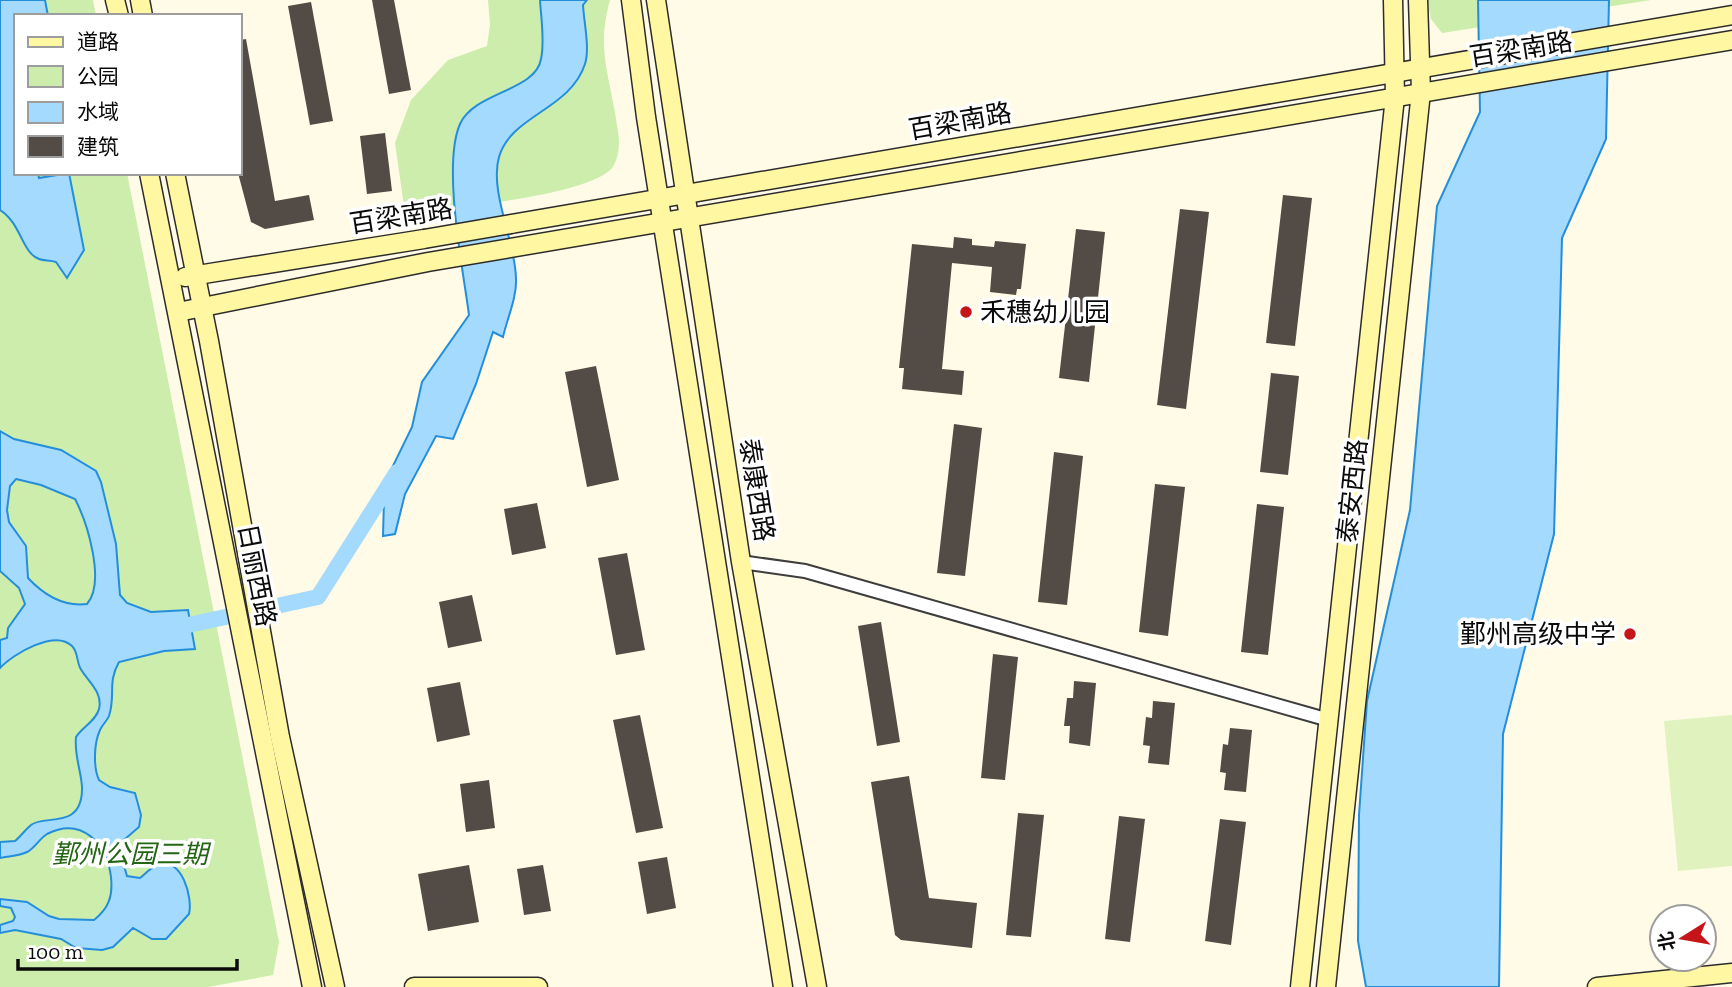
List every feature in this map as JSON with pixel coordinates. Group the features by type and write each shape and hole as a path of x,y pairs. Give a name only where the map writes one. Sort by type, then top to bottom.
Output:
{"main road":[{"name":"泰康西路","path":"631,0 663,223 783,987"},
{"name":"泰康西路","path":"656,0 741,562 817,987"},
{"name":"泰安西路","path":"1300,987 1395,97 1393,0"},
{"name":"泰安西路","path":"1326,987 1421,92 1418,0"},
{"name":"百梁南路","path":"171,279 424,239 1732,15"},
{"name":"百梁南路","path":"178,312 428,262 1732,40"},
{"name":"日丽西路","path":"149,175 312,987"},
{"name":"日丽西路","path":"175,175 280,737 335,987"},
{"path":"1597,987 1732,973"},
{"path":"414,987 538,987"}],"street":[{"path":"741,562 804,571 1329,720"}],"green space":[{"name":"鄞州公园三期","path":"0,0 93,0 96,14 14,14 14,175 127,175 279,942 273,975 208,987 0,987"},
{"path":"488,0 610,0 604,51 619,136 616,160 612,168 598,178 575,186 514,199 405,213 395,143 411,100 448,60 487,46 490,25"},
{"path":"1427,0 1651,0 1442,33 1431,19"},
{"path":"1732,715 1732,866 1678,871 1664,721"}],"water":[{"path":"0,0 45,0 48,14 14,14 14,175 38,175 39,178 69,175 84,250 67,278 56,262 33,256 13,222 0,210"},
{"path":"540,0 587,0 583,5 587,43 585,64 567,92 515,131 499,157 497,186 516,279 503,337 493,332 476,384 453,439 436,436 405,494 395,534 383,536 384,499 389,474 412,427 422,382 469,315 453,190 455,142 460,124 467,113 478,105 517,85 537,70 543,45"},
{"path":"1478,0 1609,0 1606,139 1562,238 1554,534 1503,734 1499,987 1366,987 1358,941 1359,815 1367,701 1410,510 1437,206 1480,112"},
{"path":"0,431 14,439 61,450 96,471 116,544 120,595 127,603 151,612 188,610 195,649 164,651 119,662 113,676 111,709 98,735 95,755 99,780 110,787 135,793 141,815 139,827 118,845 127,876 140,878 155,866 166,864 174,867 184,880 189,898 189,914 166,939 152,939 133,928 113,947 102,950 76,948 61,939 15,930 0,933 0,925 13,921 15,917 11,908 0,906 0,899 27,902 59,919 94,920 103,911 110,896 111,877 109,865 98,844 91,836 71,828 47,834 24,853 0,858 0,842 15,841 31,825 62,818 76,810 81,801 82,787 76,737 95,717 100,703 95,688 80,668 74,649 65,641 55,640 34,645 0,668 0,640 7,638 8,628 25,604 19,588 0,571","holes":["16,479 41,485 75,499 80,509 95,567 95,582 87,604 54,598 28,578 26,546 9,522 7,510 10,486"]}],"building":[{"path":"372,0 394,0 411,90 389,94"},
{"path":"311,2 333,121 310,125 288,6"},
{"path":"246,39 275,201 309,195 314,220 265,229 251,222 239,175 242,175 242,40"},
{"path":"385,133 392,191 367,194 360,136"},
{"path":"1283,195 1312,198 1295,346 1266,343"},
{"path":"1180,209 1209,212 1186,409 1157,405"},
{"path":"1076,229 1105,232 1089,382 1059,378"},
{"path":"954,237 972,239 972,245 994,247 995,241 1026,244 1021,289 1017,289 1016,295 990,292 992,267 952,263 942,369 964,371 962,395 902,389 904,368 899,368 912,244 953,248"},
{"path":"596,366 619,480 587,487 565,372"},
{"path":"1271,373 1299,376 1288,475 1260,472"},
{"path":"954,424 982,428 965,576 937,573"},
{"path":"1054,452 1083,456 1067,605 1038,602"},
{"path":"1155,484 1185,487 1168,636 1139,632"},
{"path":"537,503 546,548 512,555 504,509"},
{"path":"1257,504 1284,507 1268,655 1241,652"},
{"path":"627,553 645,650 616,655 598,558"},
{"path":"472,595 482,641 448,648 439,602"},
{"path":"881,622 900,742 877,746 858,626"},
{"path":"993,654 1018,657 1005,780 981,778"},
{"path":"1074,681 1096,683 1090,746 1069,743 1070,726 1064,726 1067,698 1073,698"},
{"path":"460,682 470,735 437,742 427,688"},
{"path":"1153,701 1175,703 1169,765 1148,763 1150,746 1143,745 1146,717 1152,718"},
{"path":"640,715 663,828 636,833 613,720"},
{"path":"1230,728 1252,730 1246,792 1224,790 1226,773 1220,772 1223,744 1228,745"},
{"path":"909,776 929,898 977,903 972,948 901,940 895,935 871,782"},
{"path":"489,780 495,828 466,832 460,784"},
{"path":"1018,813 1044,815 1031,937 1006,935"},
{"path":"1119,816 1145,819 1130,942 1105,939"},
{"path":"1220,819 1246,822 1231,945 1205,941"},
{"path":"667,857 676,908 647,914 638,862"},
{"path":"469,865 479,922 428,931 418,874"},
{"path":"543,865 551,911 524,915 517,869"}],"waterway":[{"path":"170,629 318,597 397,472"}],"place":[{"name":"禾穗幼儿园","path":"966,312"},
{"name":"鄞州高级中学","path":"1630,634"}]}
